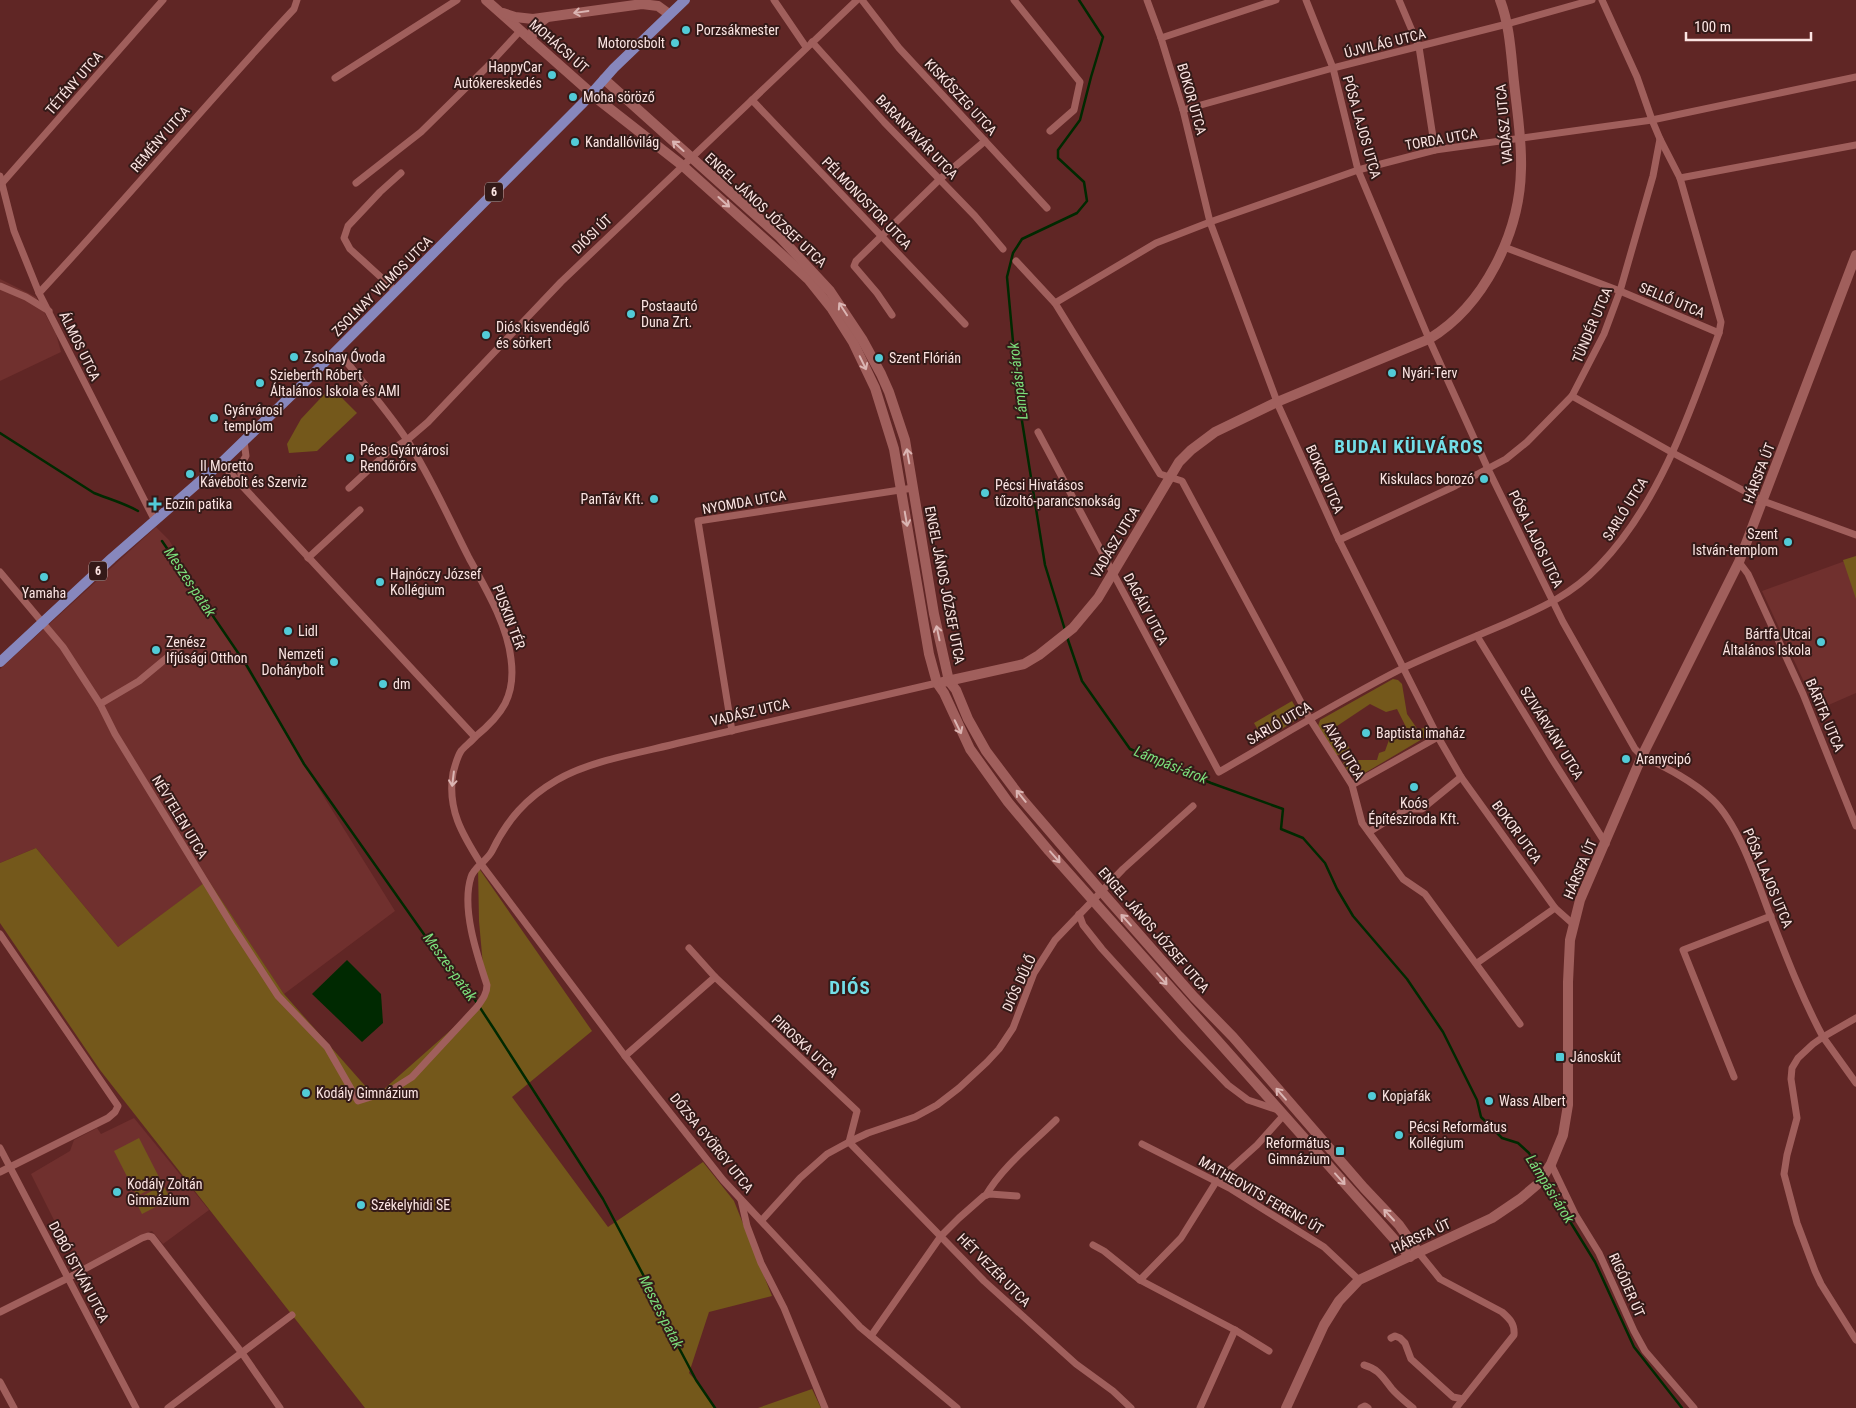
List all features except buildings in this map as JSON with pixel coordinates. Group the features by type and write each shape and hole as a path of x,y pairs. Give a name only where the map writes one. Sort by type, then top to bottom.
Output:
{"main road":[{"name":"ZSOLNAY VILMOS UTCA","path":"0,662 112,558 244,441 685,0"}],"street":[{"name":"TÉTÉNY UTCA","path":"1,179 163,0"},
{"name":"REMÉNY UTCA","path":"39,293 294,9 297,0"},
{"path":"335,78 457,0"},
{"name":"MOHÁCSI ÚT","path":"486,0 592,93"},
{"name":"BARANYAVÁR UTCA","path":"774,0 809,44 940,179 1003,249"},
{"name":"DIÓSI ÚT","path":"349,488 390,450 407,440 428,422 561,282 857,0"},
{"name":"KISKŐSZEG UTCA","path":"862,0 899,48 1047,208"},
{"path":"1014,0 1080,82 1074,110 1050,131"},
{"name":"BOKOR UTCA","path":"1147,0 1183,110 1210,222 1277,402 1339,540 1438,737 1462,776 1555,908 1573,924"},
{"path":"1161,38 1276,0"},
{"name":"PÓSA LAJOS UTCA","path":"1306,0 1333,68 1358,170 1429,339 1488,469 1554,603 1592,675 1635,749 1642,756 1696,785 1723,811 1742,847 1809,1010 1823,1037 1856,1083"},
{"path":"1399,0 1419,47 1435,150"},
{"name":"VADÁSZ UTCA","path":"479,1004 487,991 487,984 472,932 468,891 471,876 491,852 494,843 516,812 530,799 557,780 590,766 732,730 1024,664 1030,661 1073,628 1098,598 1179,462 1191,450 1215,432 1277,402 1429,339 1445,329 1464,312 1494,269 1504,247 1512,225 1522,171 1521,139 1507,24 1500,0"},
{"name":"ÚJVILÁG UTCA","path":"1183,110 1333,68 1507,24 1592,0"},
{"path":"1602,0 1637,77 1660,139"},
{"path":"500,12 515,17 533,19 642,4 658,6 669,14"},
{"path":"531,40 534,28 547,17"},
{"path":"356,183 421,132 486,68 520,31"},
{"name":"TORDA UTCA","path":"1054,303 1156,243 1358,170 1435,150 1652,120 1856,77"},
{"name":"ENGEL JÁNOS JÓZSEF UTCA","path":"604,79 780,237 819,278 841,305 870,352 889,392 905,440 934,614 949,681 956,690 976,734 998,768 1101,891 1399,1225 1414,1255"},
{"name":"ENGEL JÁNOS JÓZSEF UTCA","path":"592,93 683,166 794,265 820,294 844,327 867,369 882,408 894,449 929,654 937,684 944,693 959,730 983,769 1008,802 1092,900 1281,1113 1414,1255"},
{"name":"PÉLMONOSTOR UTCA","path":"752,100 965,324"},
{"name":"SARLÓ UTCA","path":"1219,772 1310,719 1404,668 1554,603 1584,580 1621,542 1673,453 1693,404 1719,333 1721,322 1680,178 1660,139"},
{"name":"TÜNDÉR UTCA","path":"1339,540 1455,486 1506,459 1526,442 1572,396 1604,334 1620,292 1653,176 1660,139"},
{"path":"892,315 854,266 856,261 940,179 985,141"},
{"path":"1680,178 1856,145"},
{"path":"396,291 350,250 344,238 348,226 401,173"},
{"name":"ÁLMOS UTCA","path":"1,179 14,231 39,293 155,521"},
{"name":"SELLŐ UTCA","path":"1504,247 1719,333"},
{"name":"HÁRSFA ÚT","path":"1286,1408 1324,1326 1339,1301 1359,1280 1492,1218 1520,1200 1538,1183 1549,1167 1563,1135 1568,1105 1570,940 1580,900 1606,844 1642,756 1739,562 1856,255"},
{"path":"1016,261 1054,303 1160,474 1169,478"},
{"path":"0,286 26,297 49,311"},
{"name":"PUSKIN TÉR","path":"337,350 407,440 487,591 505,633 511,660 511,678 505,707 492,723 460,752 454,767 451,798 455,814 481,864"},
{"path":"1572,396 1763,501 1856,535"},
{"name":"DAGÁLY UTCA","path":"1038,432 1219,772"},
{"path":"244,441 246,456 241,463 240,470 242,481 248,493"},
{"path":"221,463 475,737"},
{"name":"AVAR UTCA","path":"1169,478 1182,481 1310,719 1352,785 1362,823 1403,879 1425,894 1520,1024"},
{"name":"NYOMDA UTCA","path":"732,730 698,521 913,488"},
{"path":"308,558 360,510"},
{"name":"BÁRTFA UTCA","path":"1739,562 1748,574 1803,694 1856,826"},
{"name":"NÉVTELEN UTCA","path":"0,572 63,647 100,704 115,734 233,927 278,996 327,1047 358,1102 390,1091 412,1077 479,1004"},
{"name":"SZIVÁRVÁNY UTCA","path":"1478,636 1606,844"},
{"path":"100,704 139,681 182,646"},
{"path":"1352,785 1438,737"},
{"path":"1369,832 1406,810 1422,809 1462,776"},
{"name":"DIÓS DŰLŐ","path":"849,1142 868,1133 916,1117 937,1105 987,1062 999,1049 1012,1028 1034,973 1055,940 1101,891 1193,806"},
{"name":"DÓZSA GYÖRGY UTCA","path":"481,864 625,1056 723,1180 860,1327 957,1408"},
{"path":"1477,964 1555,908"},
{"path":"1079,914 1083,925 1102,949 1228,1085 1248,1100 1281,1113 1257,1145 1216,1182 1182,1238 1140,1280"},
{"path":"1734,1077 1683,950 1771,916"},
{"path":"0,934 118,1106 115,1112 108,1118 0,1172"},
{"path":"625,1056 714,977 688,948"},
{"name":"PIROSKA UTCA","path":"714,977 858,1111 849,1142"},
{"path":"1856,1018 1813,1044 1798,1058 1792,1068 1791,1079 1797,1118 1784,1174 1797,1222 1821,1284 1856,1340"},
{"path":"871,1336 941,1236 986,1195 993,1183 1056,1120"},
{"path":"762,1220 800,1178 826,1154 849,1142"},
{"name":"HÉT VEZÉR UTCA","path":"849,1142 984,1281 1076,1364 1113,1392 1129,1408"},
{"name":"MATHEOVITS FERENC ÚT","path":"1142,1144 1216,1182 1324,1247 1359,1280"},
{"name":"DOBÓ ISTVÁN UTCA","path":"0,1148 136,1408"},
{"name":"RIGÓDER ÚT","path":"1549,1167 1599,1253 1645,1351 1694,1408"},
{"path":"986,1195 1006,1194 1017,1196"},
{"path":"741,1200 747,1226 761,1263 784,1308 825,1408"},
{"path":"0,1312 148,1236 156,1240 242,1353 280,1408"},
{"path":"1094,1246 1104,1251 1140,1280 1234,1330 1269,1351"},
{"path":"1414,1255 1440,1279 1502,1312 1510,1318 1514,1327 1514,1335 1456,1408"},
{"path":"168,1408 292,1315"},
{"path":"1200,1408 1234,1330"},
{"path":"1390,1338 1395,1336 1400,1338 1405,1343 1411,1359 1453,1397 1463,1399"},
{"path":"1364,1365 1373,1368 1383,1376 1393,1390 1413,1408"},
{"path":"0,1382 14,1408"},
{"path":"1361,1408 1365,1406 1368,1408"}],"shaded area":[{"path":"0,279 36,297 56,334 61,352 0,381"},
{"path":"331,387 357,413 317,451 289,453 287,444 301,419"},
{"path":"156,527 169,540 395,911 284,994 208,881 118,947 36,848 0,863 0,669"},
{"path":"1856,556 1856,599 1843,560"},
{"name":"Bártfa Utcai Általános Iskola","path":"1856,557 1856,693 1817,710 1762,591"},
{"path":"1393,679 1398,680 1402,684 1407,714 1418,730 1426,727 1427,731 1424,738 1358,777 1349,773 1343,763 1354,757 1356,760 1377,760 1379,753 1385,751 1389,740 1407,729 1397,709 1386,712 1370,704 1331,730 1338,747 1347,744 1350,749 1336,756 1318,726 1320,720"},
{"path":"1292,701 1301,717 1264,740 1254,723"},
{"path":"36,848 118,947 208,880 284,994 375,1097 486,999 479,921 478,867 592,1031 512,1097 608,1227 703,1162 734,1201 772,1296 709,1312 689,1373 715,1408 365,1408 100,1070 0,923 0,863"},
{"path":"347,960 381,994 383,1023 362,1042 312,994"},
{"name":"Kodály Zoltán Gimnázium","path":"134,1118 209,1210 163,1244 152,1231 148,1232 79,1270 31,1174 70,1151 74,1140 97,1128 101,1134"},
{"path":"139,1138 162,1183 137,1196 114,1151"},
{"path":"163,1185 171,1199 142,1214 135,1200"},
{"path":"812,1389 821,1408 758,1408"}],"waterway":[{"name":"Lámpási-árok","path":"1065,630 1045,565 1018,396 1007,277 1013,253 1022,239 1077,213 1087,201 1084,182 1058,158 1058,150 1080,120 1103,37 1079,0"},
{"name":"Meszes-patak","path":"0,433 94,493 138,511"},
{"name":"Meszes-patak","path":"162,541 247,666 304,764 440,957 473,997 603,1199 666,1318 696,1380 715,1408"},
{"name":"Lámpási-árok","path":"1067,637 1082,681 1130,749 1211,783 1283,809 1281,829 1303,838 1325,863 1337,889 1353,916 1407,979 1443,1032 1477,1100 1481,1117 1502,1138 1518,1143 1529,1153 1541,1174"},
{"name":"Lámpási-árok","path":"1545,1181 1595,1262 1634,1347 1682,1408"}],"place":[{"name":"Porzsákmester","path":"686,30"},
{"name":"Motorosbolt","path":"675,43"},
{"name":"HappyCar Autókereskedés","path":"552,75"},
{"name":"Moha söröző","path":"573,97"},
{"name":"Kandallóvilág","path":"575,142"},
{"name":"Postaautó Duna Zrt.","path":"631,314"},
{"name":"Diós kisvendéglő és sörkert","path":"486,335"},
{"name":"Zsolnay Óvoda","path":"294,357"},
{"name":"Szent Flórián","path":"879,358"},
{"name":"Nyári-Terv","path":"1392,373"},
{"name":"Szieberth Róbert Általános Iskola és AMI","path":"260,383"},
{"name":"Gyárvárosi templom","path":"214,418"},
{"name":"Pécs Gyárvárosi Rendőrőrs","path":"350,458"},
{"name":"Il Moretto Kávébolt és Szerviz","path":"190,474"},
{"name":"Kiskulacs borozó","path":"1484,479"},
{"name":"Pécsi Hivatásos tűzoltó-parancsnokság","path":"985,493"},
{"name":"PanTáv Kft.","path":"654,499"},
{"name":"Eozin patika","path":"155,504"},
{"name":"Szent István-templom","path":"1788,542"},
{"name":"Yamaha","path":"44,577"},
{"name":"Hajnóczy József Kollégium","path":"380,582"},
{"name":"Lidl","path":"288,631"},
{"name":"Bártfa Utcai Általános Iskola","path":"1821,642"},
{"name":"Zenész Ifjúsági Otthon","path":"156,650"},
{"name":"Nemzeti Dohánybolt","path":"334,662"},
{"name":"dm","path":"383,684"},
{"name":"Baptista imaház","path":"1366,733"},
{"name":"Aranycipó","path":"1626,759"},
{"name":"Koós Építésziroda Kft.","path":"1414,787"},
{"name":"Jánoskút","path":"1560,1057"},
{"name":"Kodály Gimnázium","path":"306,1093"},
{"name":"Kopjafák","path":"1372,1096"},
{"name":"Wass Albert","path":"1489,1101"},
{"name":"Pécsi Református Kollégium","path":"1399,1135"},
{"name":"Református Gimnázium","path":"1340,1151"},
{"name":"Kodály Zoltán Gimnázium","path":"117,1192"},
{"name":"Székelyhidi SE","path":"361,1205"}],"district":[{"name":"BUDAI KÜLVÁROS","path":"1409,446"},
{"name":"DIÓS","path":"850,987"}]}
